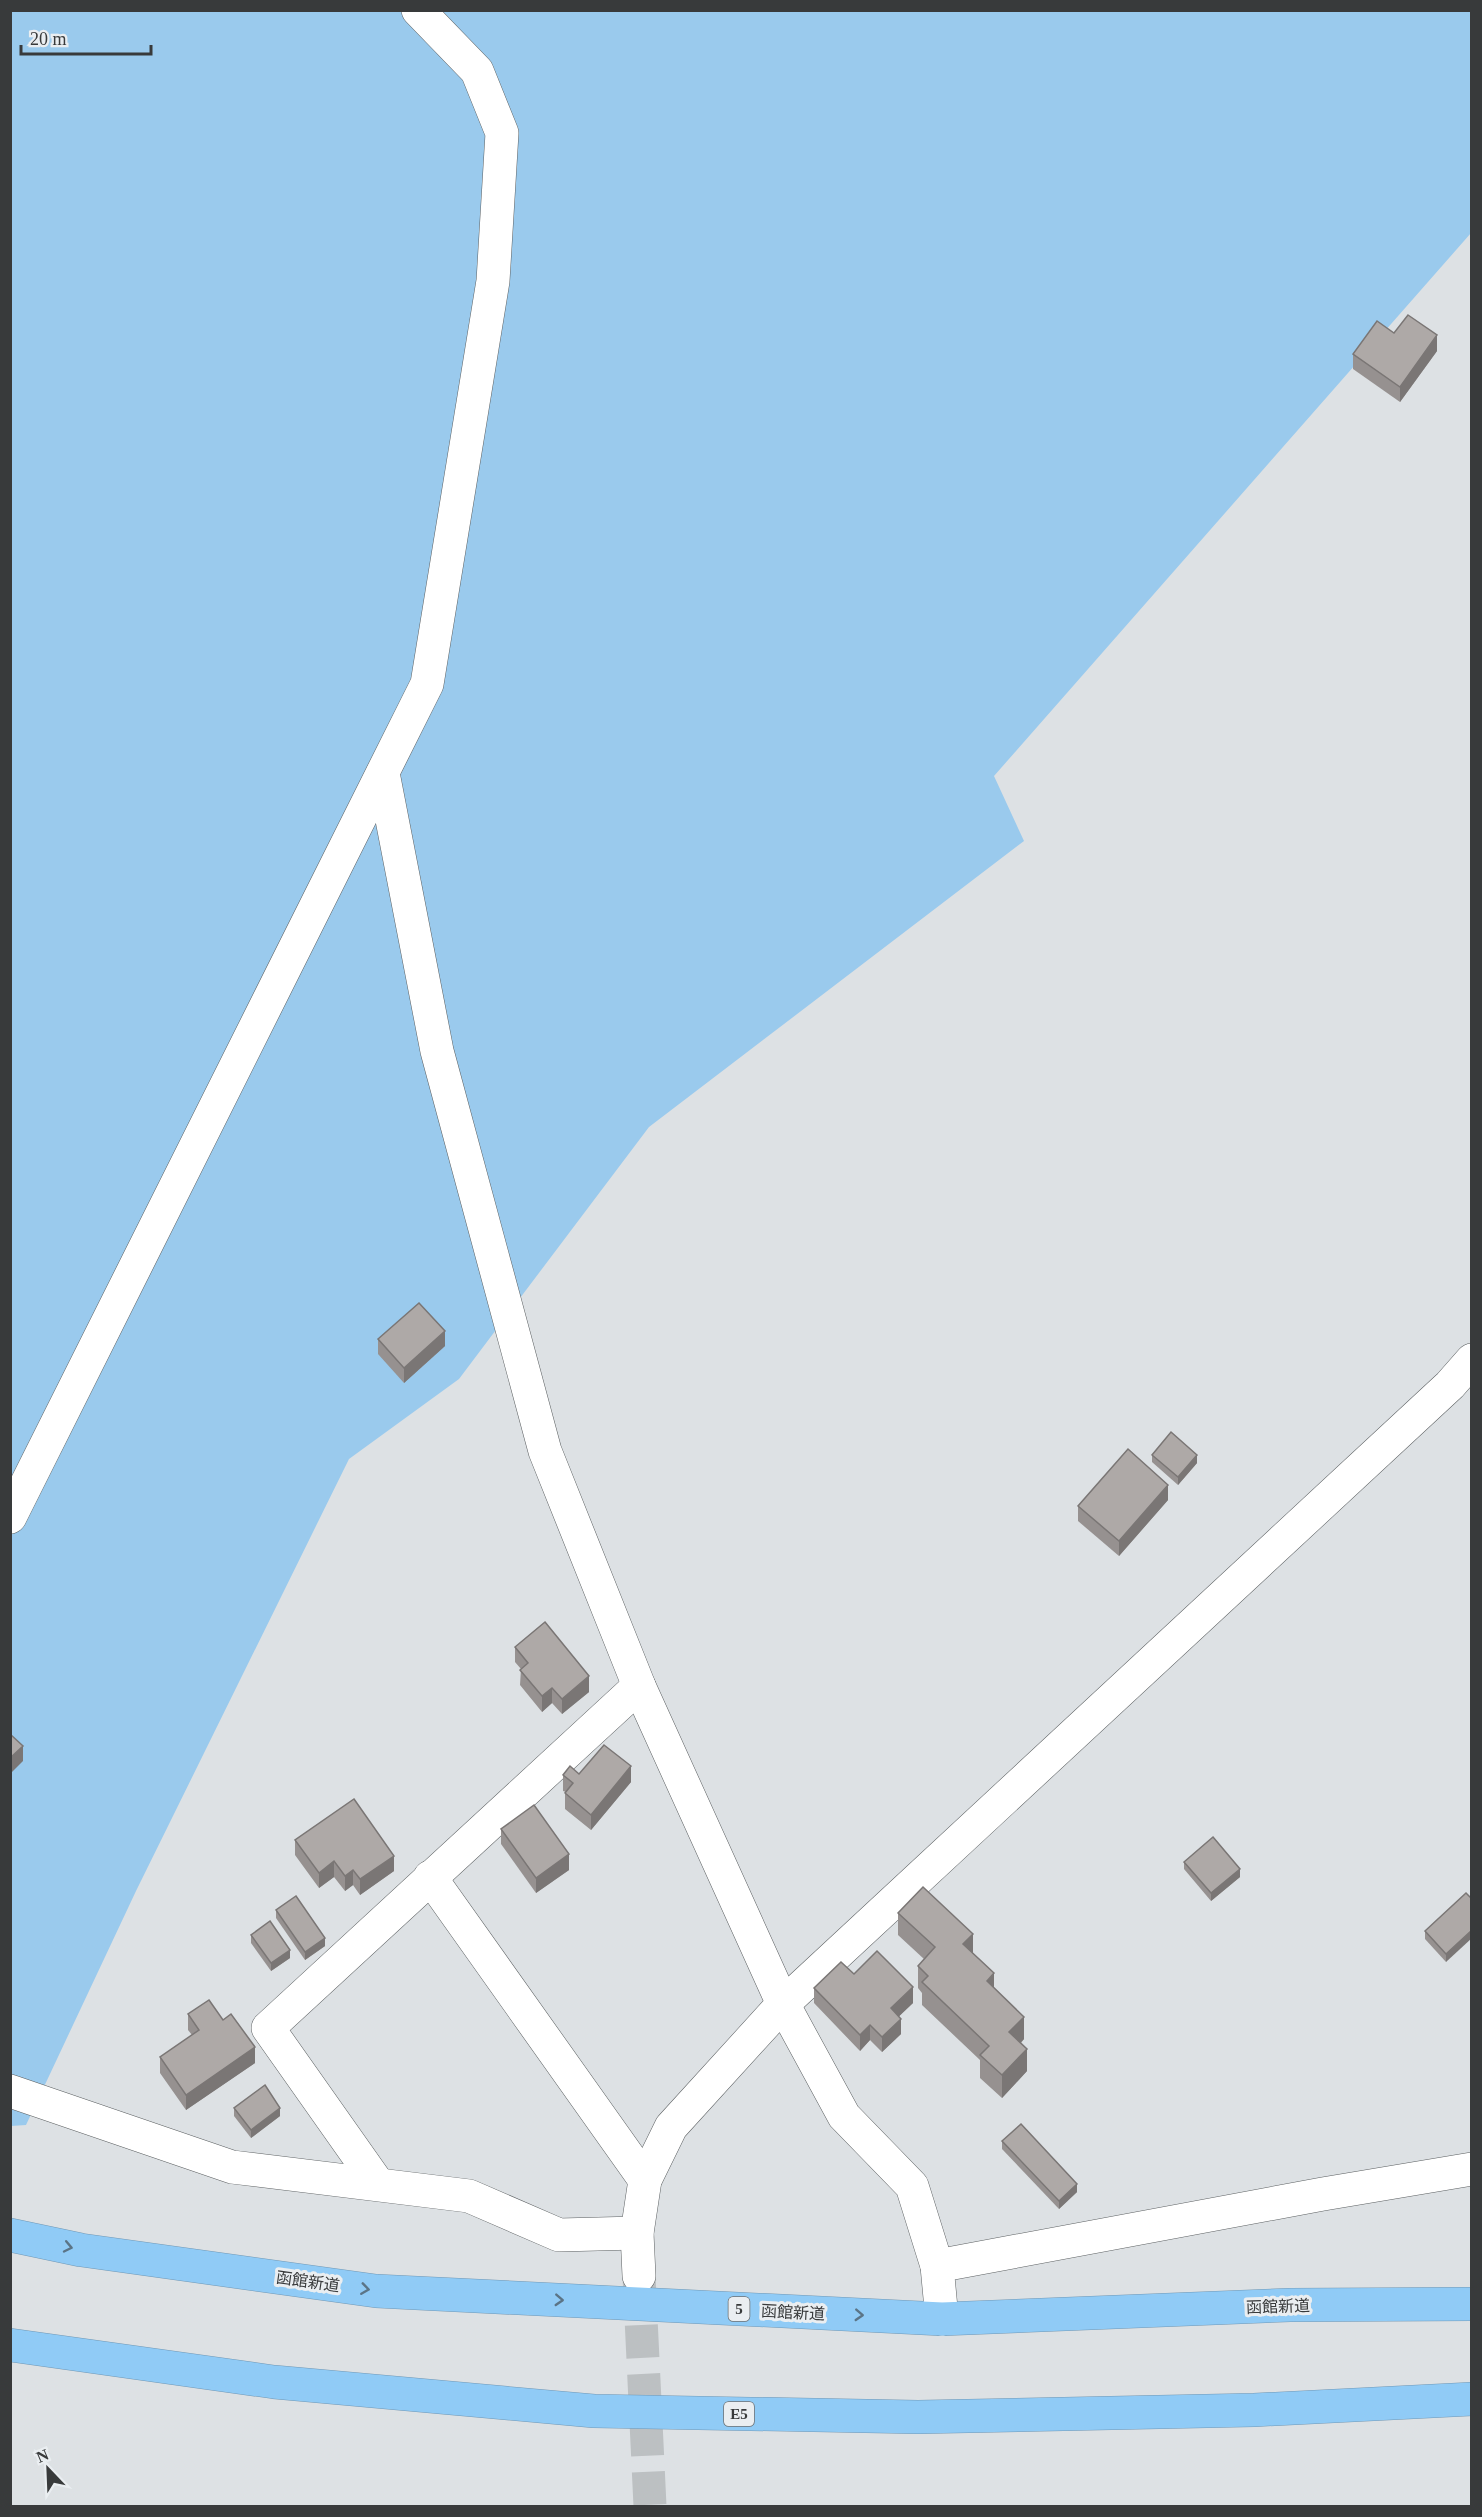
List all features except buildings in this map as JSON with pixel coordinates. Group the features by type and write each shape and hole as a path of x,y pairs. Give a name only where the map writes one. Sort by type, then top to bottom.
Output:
{"highway":[{"name":"函館新道","path":"10,2235 81,2250 376,2291 942,2319 1290,2305 1472,2304"},
{"name":"E5","path":"10,2344 274,2382 594,2411 918,2417 1254,2410 1472,2399"}],"street":[{"path":"10,1517 427,684 493,281 502,133 477,71 418,10"},
{"path":"384,773 437,1051 545,1451 639,1686 783,2004 844,2116 912,2186 937,2265 942,2319"},
{"path":"639,2276 637,2233 645,2180 671,2127 783,2004 1450,1385 1472,1360"},
{"path":"378,2184 268,2028 639,1686"},
{"path":"430,1877 645,2180"},
{"path":"10,2091 232,2167 469,2196 559,2235 637,2233"},
{"path":"937,2265 1472,2169"}],"shaded area":[{"path":"10,11 1472,11 1471,233 994,776 1024,841 649,1127 459,1379 349,1459 136,1891 26,2125 11,2126"}],"tunnel":[{"path":"639,2276 650,2506"}]}
